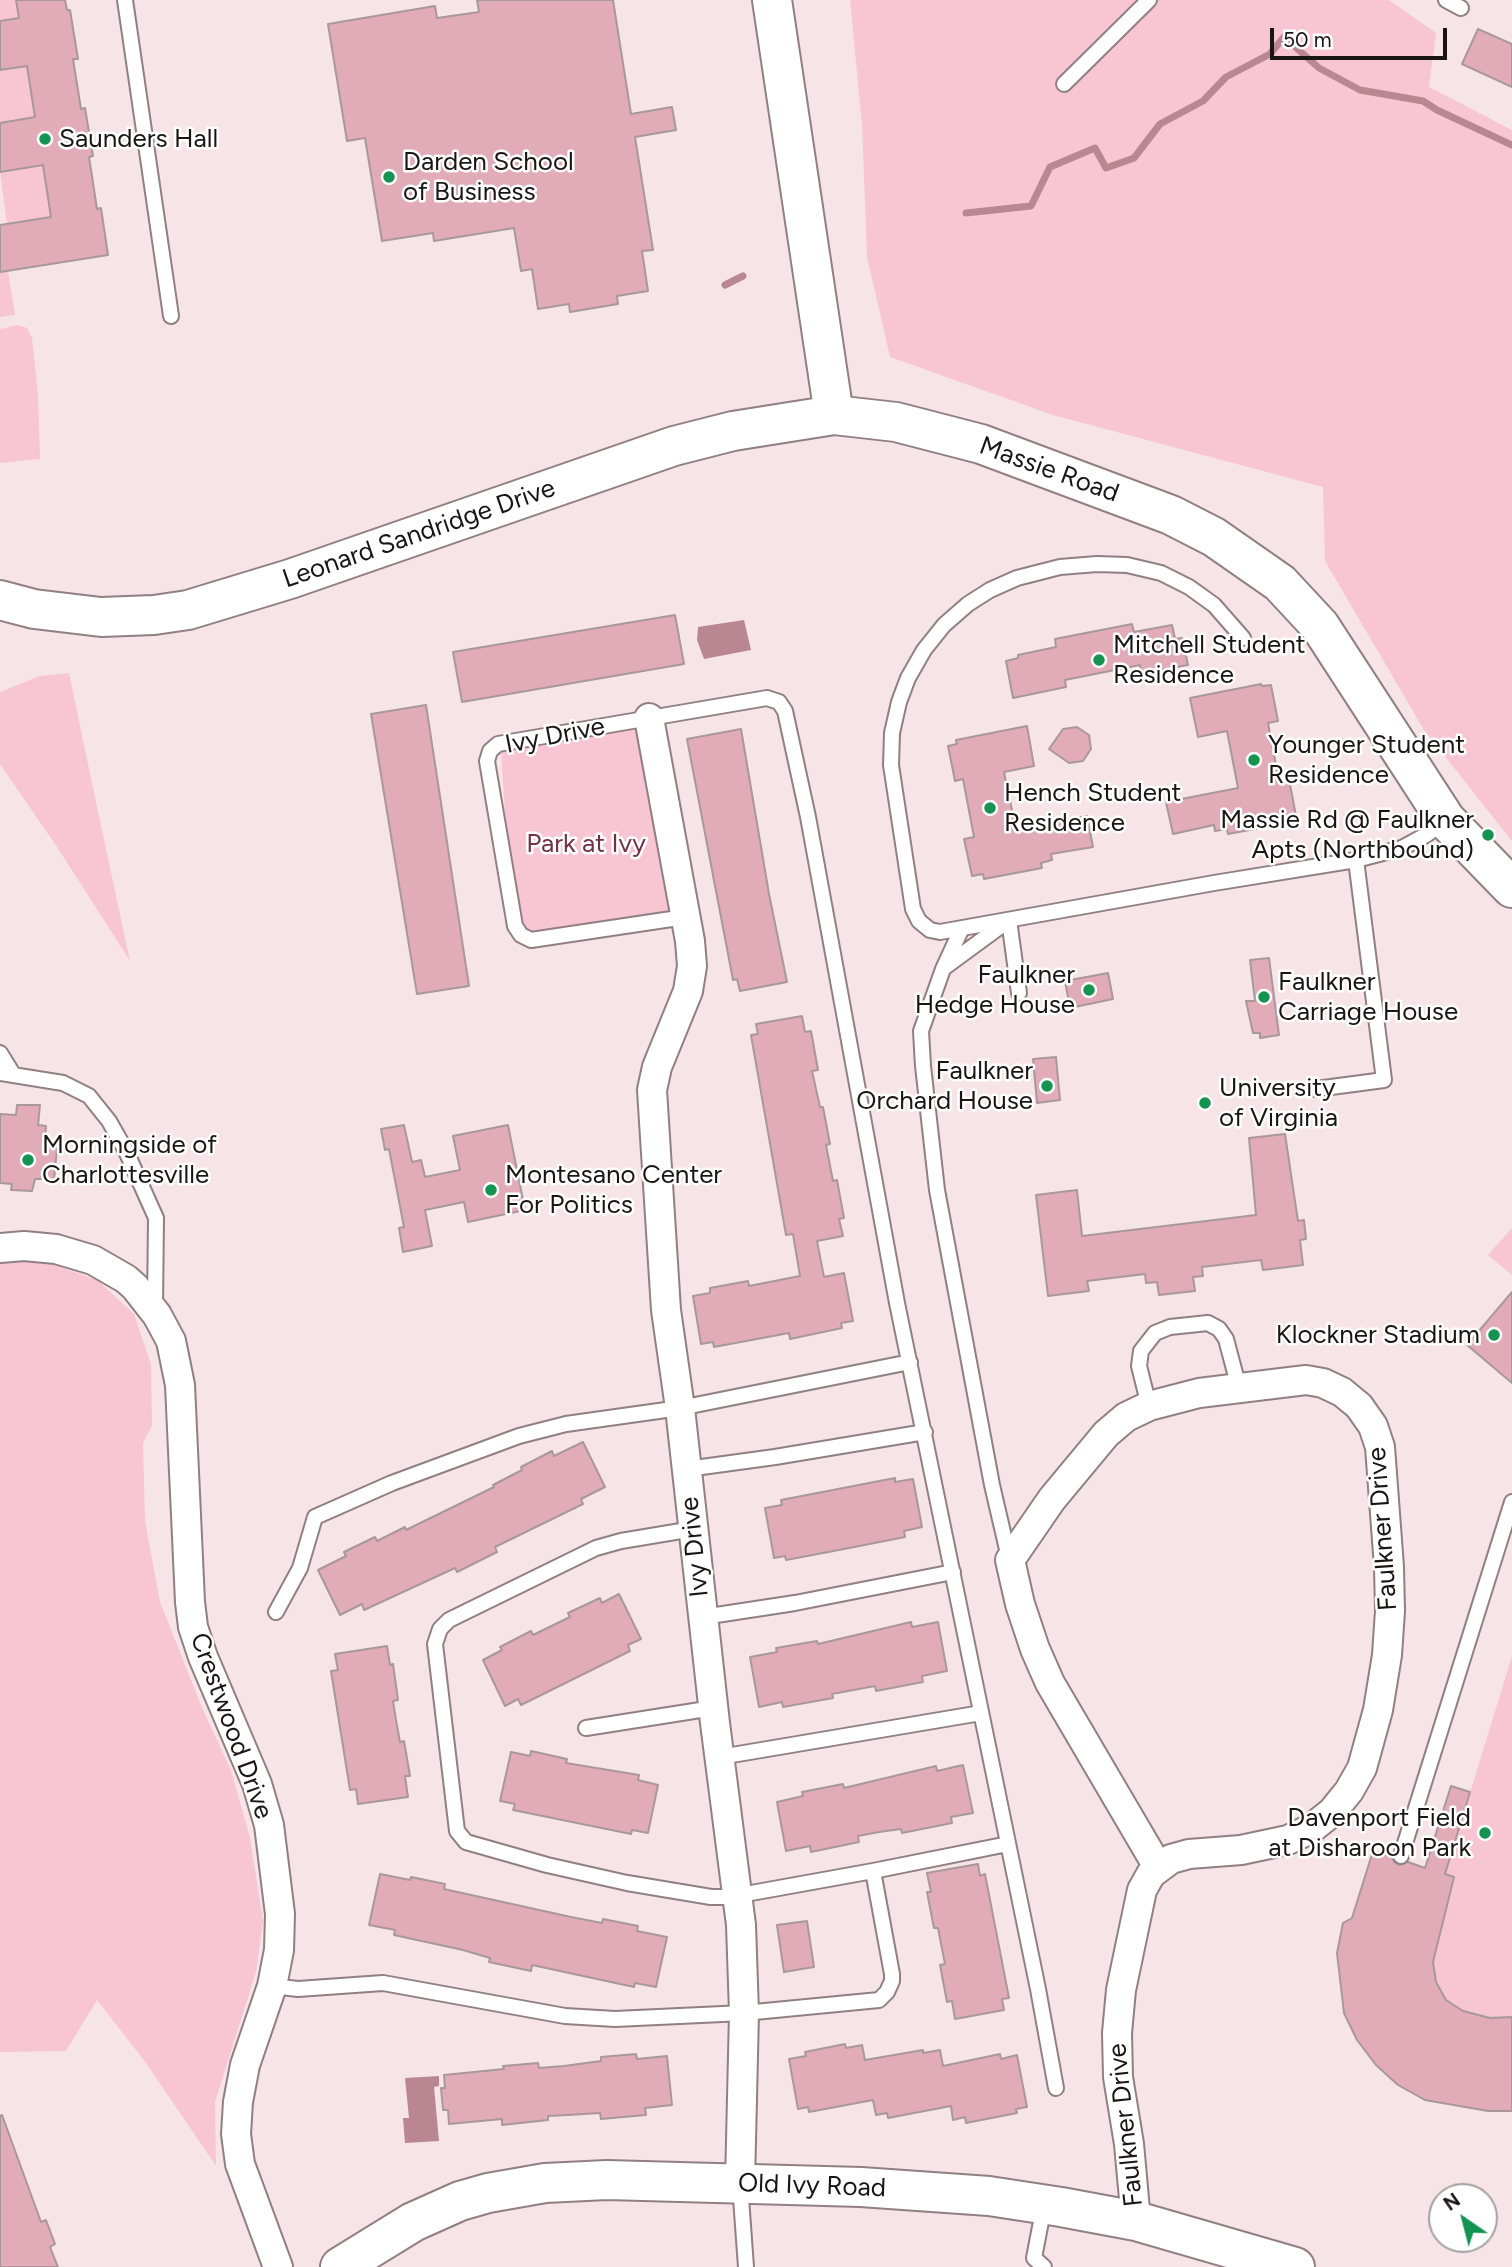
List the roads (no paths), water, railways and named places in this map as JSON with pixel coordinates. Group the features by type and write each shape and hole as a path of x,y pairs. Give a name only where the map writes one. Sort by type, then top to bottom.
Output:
{"street":[{"path":"772,0 835,415"},
{"name":"Leonard Sandridge Drive","path":"0,600 34,609 101,617 154,615 188,610 290,579 674,446 733,431 835,415"},
{"name":"Massie Road","path":"835,415 895,422 981,444 1171,515 1214,537 1243,556 1280,583 1320,626 1446,821 1512,888"},
{"name":"Ivy Drive","path":"649,718 692,966 688,991 657,1067 652,1090 666,1310 741,1925 744,2013 740,2183"},
{"name":"Crestwood Drive","path":"0,1248 24,1246 56,1249 93,1260 126,1279 155,1311 171,1341 180,1385 193,1627 257,1784 269,1825 280,1914 279,1951 272,1986 245,2065 238,2102 236,2134 240,2164 278,2267"},
{"name":"Faulkner Drive","path":"1010,1560 1052,1499 1106,1434 1126,1418 1149,1406 1199,1393 1306,1380 1323,1383 1342,1392 1359,1405 1373,1426 1380,1447 1390,1611 1382,1688 1362,1768 1349,1791 1332,1812 1312,1828 1288,1840 1241,1850 1189,1854 1171,1859 1158,1867 1142,1889 1121,1990 1117,2033 1118,2077 1129,2144 1136,2221"},
{"path":"1010,1560 1020,1604 1050,1683 1158,1867"},
{"name":"Old Ivy Road","path":"340,2267 412,2221 444,2206 488,2193 545,2183 607,2180 861,2187 989,2196 1136,2221 1241,2260 1295,2267"}],"lane":[{"path":"125,0 172,316"},
{"path":"1064,84 1149,0"},
{"path":"1446,0 1461,9"},
{"path":"1243,638 1214,605 1189,586 1161,573 1127,565 1060,567 1017,578 979,597 944,625 924,650 908,678 892,733 891,765 913,909 919,921 930,930 940,932 1356,860 1402,848 1446,821"},
{"path":"649,718 767,698 779,702 785,711 808,817 910,1362 1056,2088"},
{"name":"Ivy Drive","path":"649,718 498,744 490,751 487,761 515,926 521,935 531,940 685,917"},
{"path":"1316,1089 1384,1080 1356,860"},
{"path":"943,969 1009,920"},
{"path":"1009,920 1019,993"},
{"path":"962,928 943,969 921,1031 937,1190 992,1485 1010,1560"},
{"path":"0,1053 6,1073 63,1083 89,1096 109,1121 126,1151 156,1218 155,1311"},
{"path":"1149,1406 1139,1366 1141,1352 1156,1333 1170,1327 1208,1323 1219,1329 1226,1339 1239,1388"},
{"path":"276,1612 300,1568 315,1517 392,1483 520,1436 566,1424 680,1408 910,1362"},
{"path":"687,1469 925,1432"},
{"path":"1401,1856 1512,1502"},
{"path":"693,1529 596,1548 449,1620 440,1629 435,1644 457,1831 466,1842 547,1865 711,1897 737,1895 873,1871 1008,1844"},
{"path":"703,1617 795,1603 953,1572"},
{"path":"586,1728 713,1709"},
{"path":"720,1757 981,1713"},
{"path":"272,1986 298,1989 383,1983 565,2016 615,2019 744,2013 879,2000 887,1992 892,1974 873,1871"},
{"path":"740,2183 746,2267"},
{"path":"1044,2204 1034,2258 1044,2267"}],"waterway":[{"path":"966,213 1031,206 1050,167 1095,148 1106,168 1134,158 1160,124 1203,101 1226,77 1270,54 1284,37 1319,68 1360,90 1423,101 1512,145"},
{"path":"725,285 743,276"}],"place":[{"name":"Saunders Hall","path":"45,139"},
{"name":"Darden School of Business","path":"389,177"},
{"name":"Mitchell Student Residence","path":"1099,660"},
{"name":"Younger Student Residence","path":"1254,760"},
{"name":"Hench Student Residence","path":"990,808"},
{"name":"Massie Rd @ Faulkner Apts (Northbound)","path":"1488,835"},
{"name":"Faulkner Hedge House","path":"1089,990"},
{"name":"Faulkner Carriage House","path":"1264,997"},
{"name":"Faulkner Orchard House","path":"1047,1086"},
{"name":"University of Virginia","path":"1205,1103"},
{"name":"Morningside of Charlottesville","path":"28,1160"},
{"name":"Montesano Center For Politics","path":"491,1190"},
{"name":"Klockner Stadium","path":"1494,1335"},
{"name":"Davenport Field at Disharoon Park","path":"1485,1833"}],"park label":[{"name":"Park at Ivy","path":"586,844"}]}
